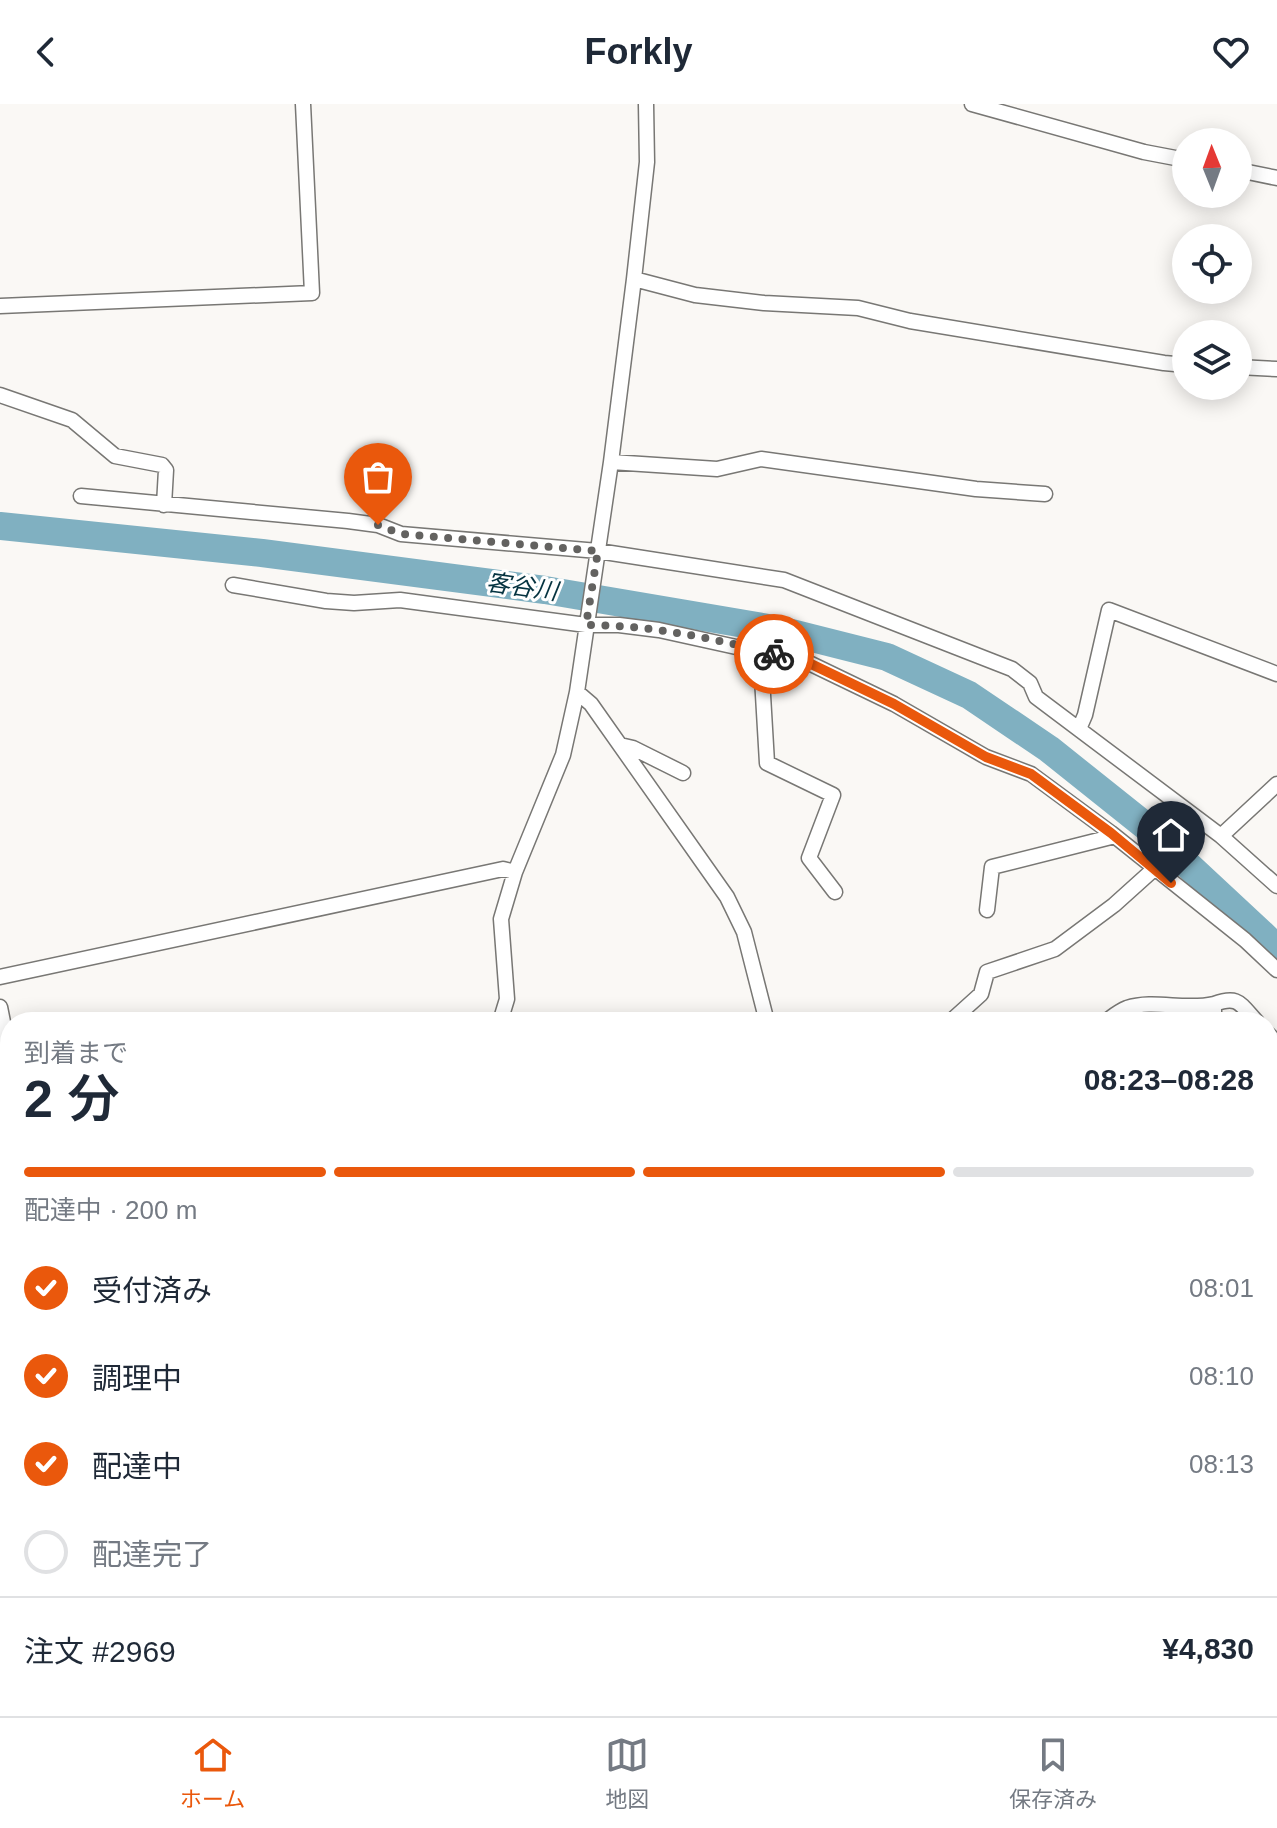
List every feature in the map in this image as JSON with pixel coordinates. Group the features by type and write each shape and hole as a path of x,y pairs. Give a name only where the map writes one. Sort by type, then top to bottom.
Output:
{"street":[{"path":"0,306 312,293 303,104"},
{"path":"503,1012 507,999 501,919 515,872 563,755 577,692 634,279 647,162 646,104"},
{"path":"972,104 1172,157"},
{"path":"1252,173 1277,178"},
{"path":"634,279 695,295 764,303 858,308 925,324 1172,364"},
{"path":"1252,368 1277,369"},
{"path":"0,395 72,420 115,456 162,465 166,470 164,505"},
{"path":"611,462 717,469 761,459 976,489 1045,494"},
{"path":"81,496 348,521 378,525 401,534 597,554 784,580 1012,669 1030,683 1036,697 1221,836 1277,886"},
{"path":"233,585 326,601 400,600 659,630 809,663 894,704 986,757 1031,774 1115,836 1245,940 1277,970"},
{"path":"1079,729 1109,610 1277,674"},
{"path":"765,652 761,661 767,763 833,795 809,858 835,892"},
{"path":"577,692 591,704 727,897 744,932 764,1012"},
{"path":"620,745 633,748 683,773"},
{"path":"1221,836 1277,784"},
{"path":"987,910 992,867 1115,836"},
{"path":"0,977 503,869 515,872"},
{"path":"961,1012 981,994 987,972 1055,949 1114,905 1154,869"},
{"path":"1119,1012 1143,1005 1200,1007 1229,999 1237,1000 1248,1012"},
{"path":"1214,1004 1214,1012"}],"waterway":[{"name":"客谷川","path":"0,526 262,553 545,590 780,630 887,657 969,695 1049,749 1148,828 1277,948"}],"way so far":[{"path":"378,525 401,534 598,551 586,625 659,630 774,654"}],"route":[{"path":"774,654 809,663 894,704 986,757 1031,774 1111,833 1171,883"}]}
